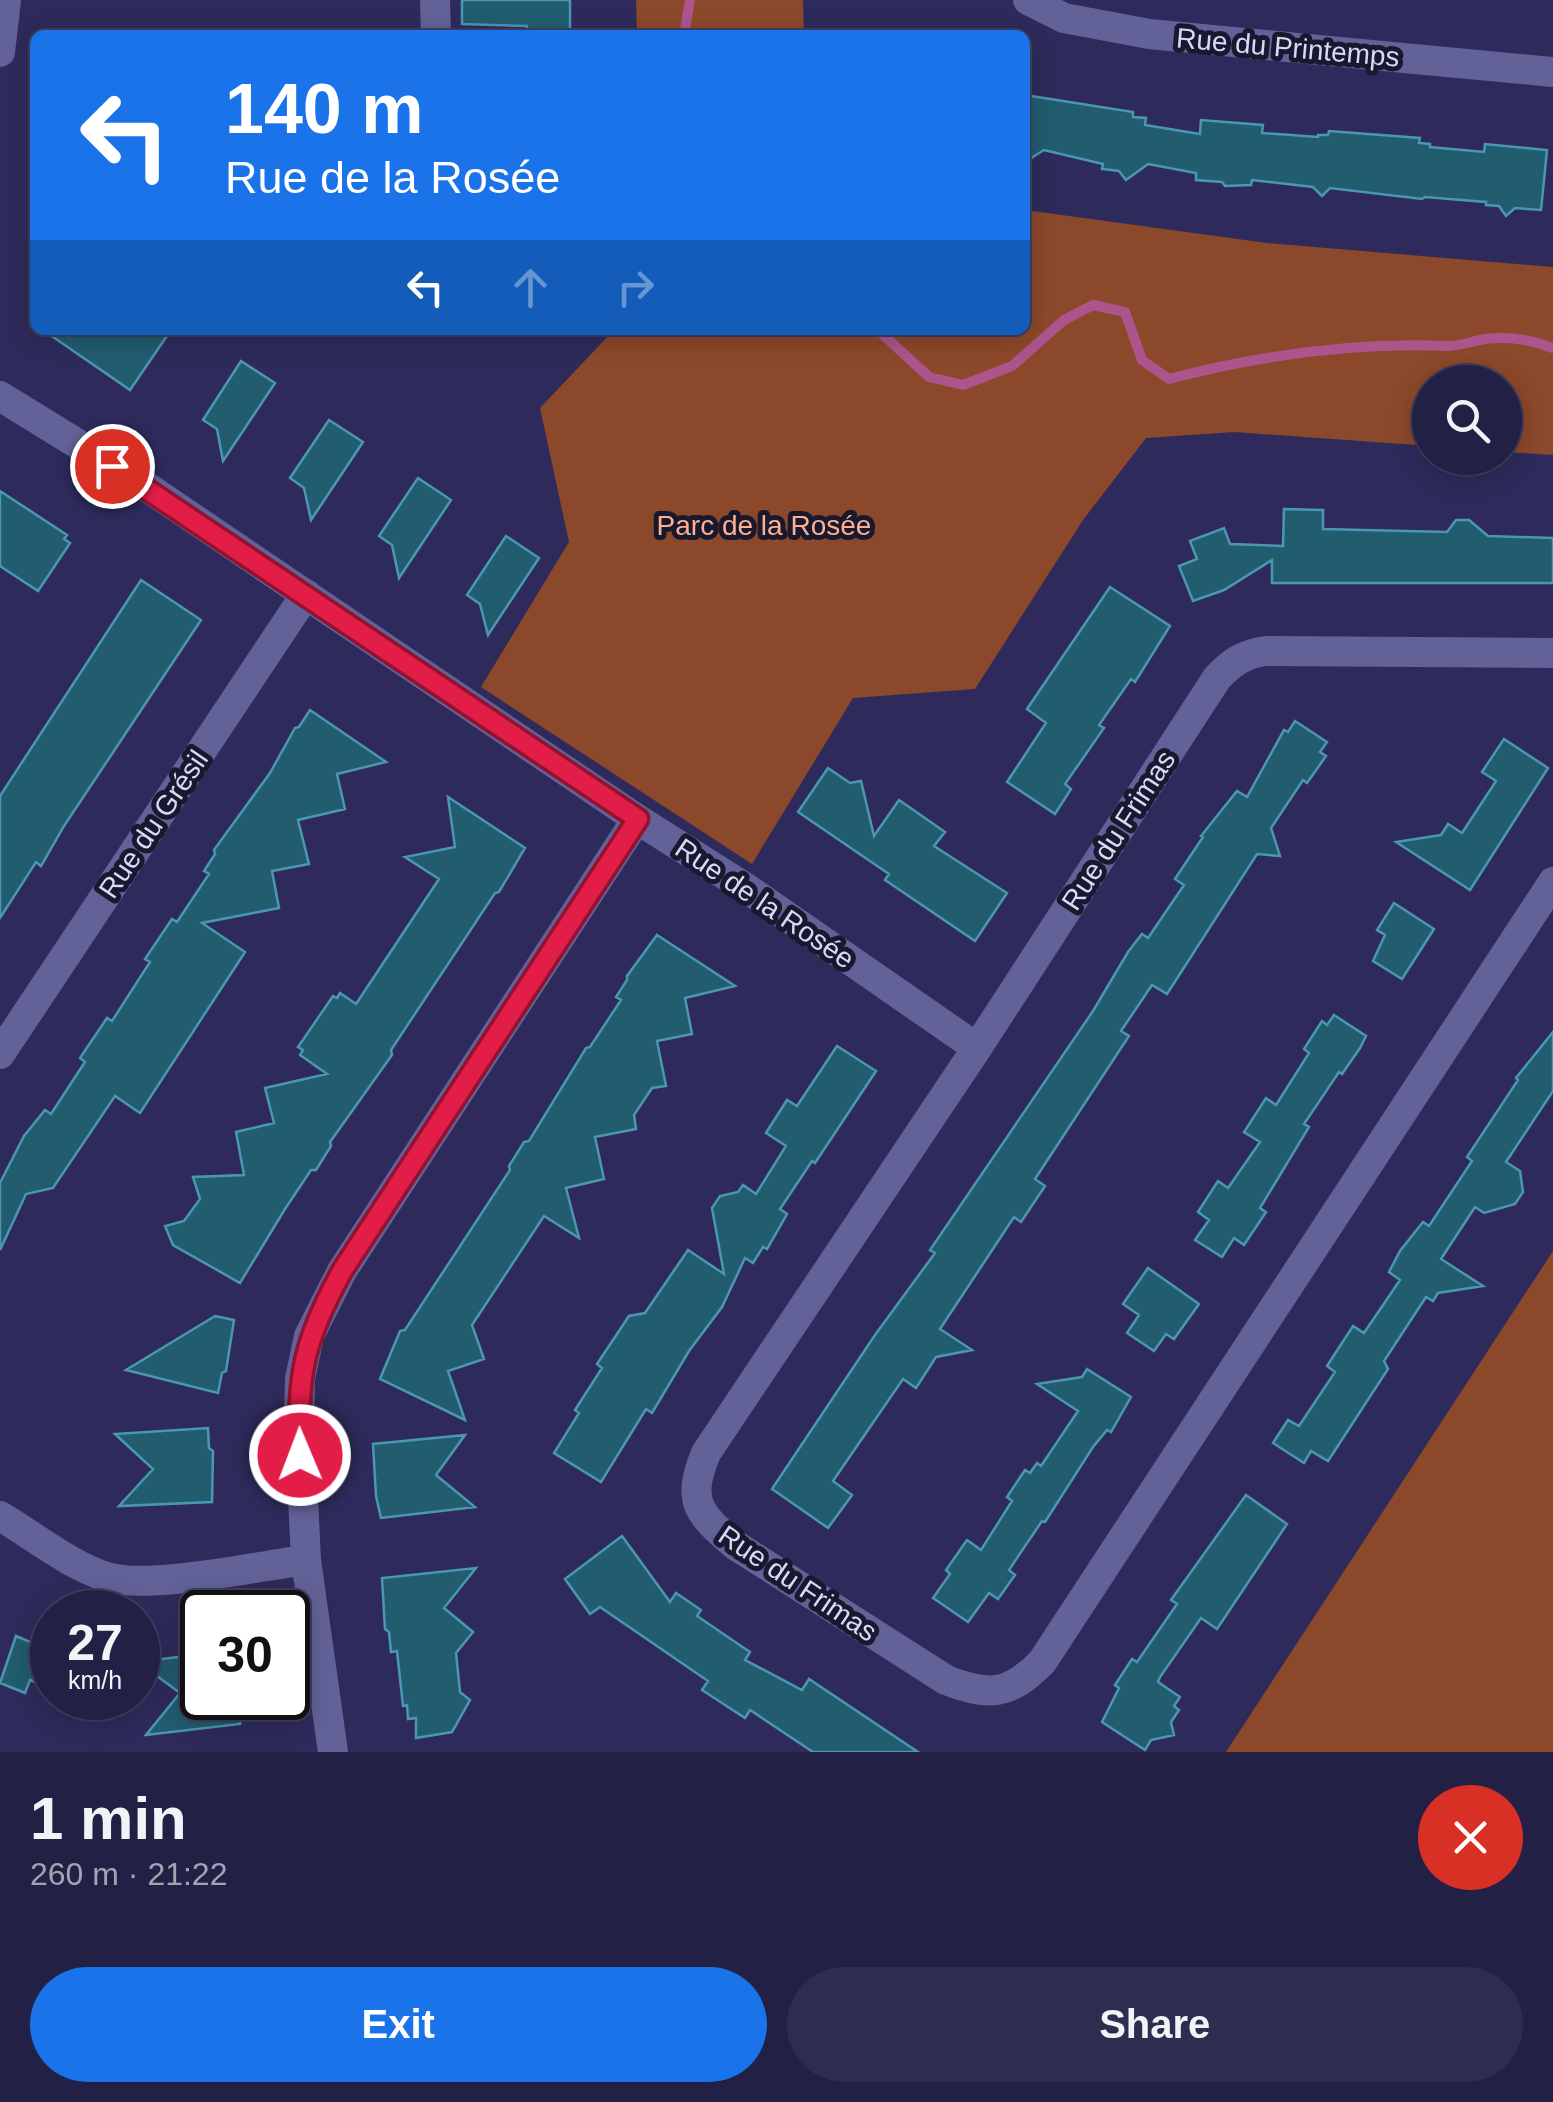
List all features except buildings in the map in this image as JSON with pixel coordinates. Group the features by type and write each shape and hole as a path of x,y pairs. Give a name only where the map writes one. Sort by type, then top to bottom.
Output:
{"street":[{"path":"0,52 6,0"},
{"path":"436,0 436,30"},
{"name":"Rue du Printemps","path":"1028,0 1064,18 1149,34 1553,72"},
{"name":"Rue de la Rosée","path":"0,396 141,483 749,890 977,1048"},
{"name":"Rue du Grésil","path":"0,1054 306,594"},
{"name":"Rue du Frimas","path":"1553,652 1266,652 1249,654 1231,663 1217,678 977,1048 706,1453 696,1478 696,1502 708,1521 735,1544 930,1670 969,1689 994,1692 1020,1683 1042,1662 1553,882"},
{"path":"332,1752 306,1560 299,1417 300,1379 309,1336 342,1271 638,819"},
{"path":"0,1516 77,1563 107,1577 138,1582 306,1560"}],"green space":[{"path":"636,0 803,0 804,30 637,30"},
{"name":"Parc de la Rosée","path":"1030,211 1267,243 1553,267 1553,455 1522,453 1522,365 1412,365 1412,445 1234,432 1146,438 1083,520 975,689 853,698 752,864 481,687 569,542 540,408 609,335 1030,335"},
{"path":"1553,1251 1553,1752 1226,1752"}],"waterway":[{"path":"685,30 690,0"},
{"path":"883,335 929,377 963,385 1012,366 1064,320 1093,305 1125,312 1142,360 1169,379 1238,363 1342,348 1453,346 1502,338 1553,348"}],"route":[{"path":"112,466 638,819 342,1271 321,1309 309,1336 300,1379 300,1455"}]}
